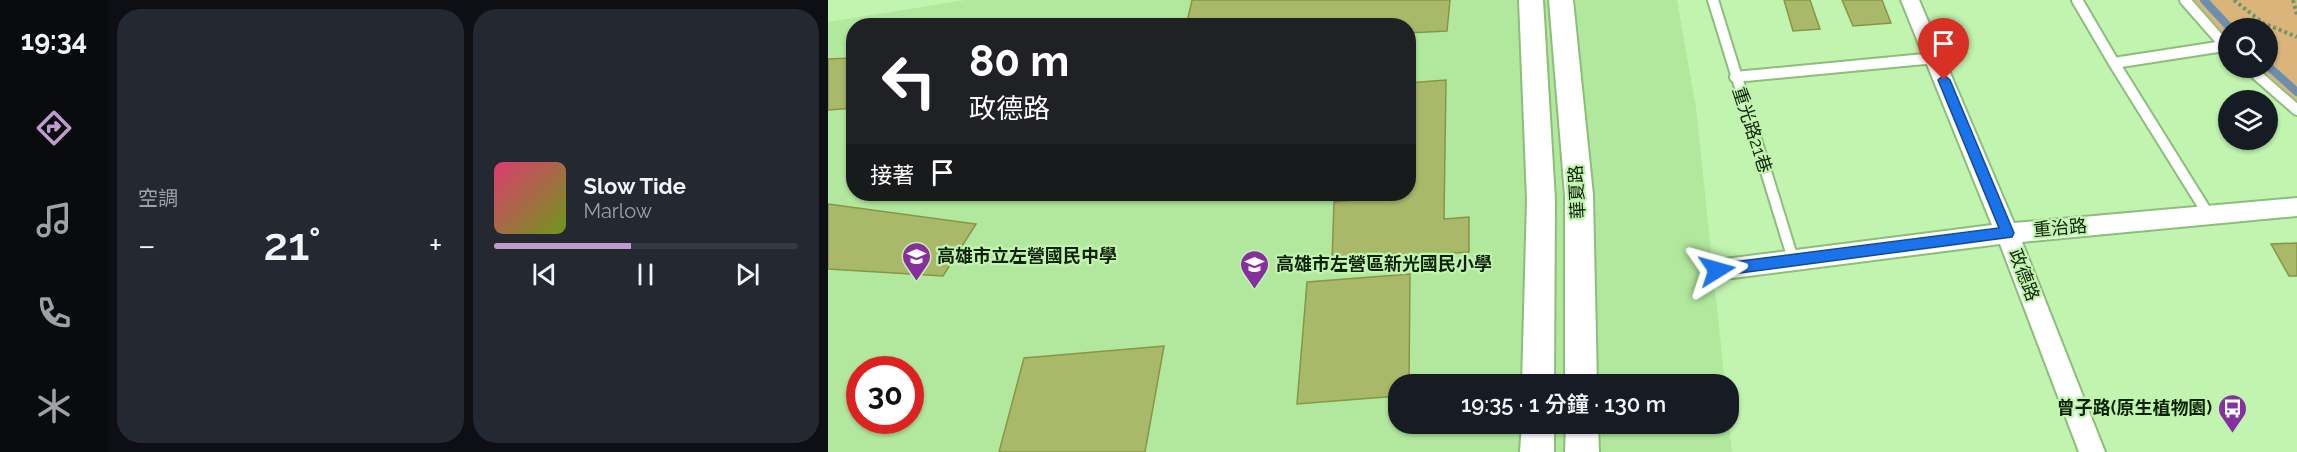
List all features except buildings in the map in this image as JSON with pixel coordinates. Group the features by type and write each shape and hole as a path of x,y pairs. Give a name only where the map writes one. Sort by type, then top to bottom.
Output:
{"street":[{"name":"華夏路","path":"1531,0 1541,200 1538,374"},
{"name":"華夏路","path":"1561,0 1579,195 1581,374"},
{"name":"政德路","path":"1911,0 2007,233 2092,452"},
{"path":"1533,47 1565,46"},
{"name":"重治路","path":"1717,270 2007,233 2297,207"},
{"path":"1538,434 1538,452"},
{"path":"1582,434 1582,452"}],"lane":[{"name":"重光路21巷","path":"1713,0 1793,259"},
{"path":"2076,0 2208,214"},
{"path":"2185,0 2218,38"},
{"path":"2114,63 2218,49"},
{"path":"1735,77 1935,58"},
{"path":"2260,78 2297,110"}],"path":[{"path":"2234,0 2269,27 2297,37"},
{"path":"2293,0 2297,15"}],"shaded area":[{"path":"965,0 1677,0 1696,108 1724,374 1388,374 1388,434 1730,434 1732,452 828,452 828,22 846,19 846,201 1416,201 1416,18 853,18"},
{"path":"2194,0 2297,0 2297,101 2271,78 2278,78 2278,18 2218,18 2218,27"}],"waterway":[{"path":"2204,0 2221,18"},
{"path":"2278,75 2297,92"}],"place":[{"name":"高雄市立左營國民中學","path":"916,282"},
{"name":"高雄市左營區新光國民小學","path":"1255,290"},
{"name":"曾子路(原生植物園)","path":"2233,434"}],"route":[{"path":"1717,270 2007,233 1944,80"}]}
